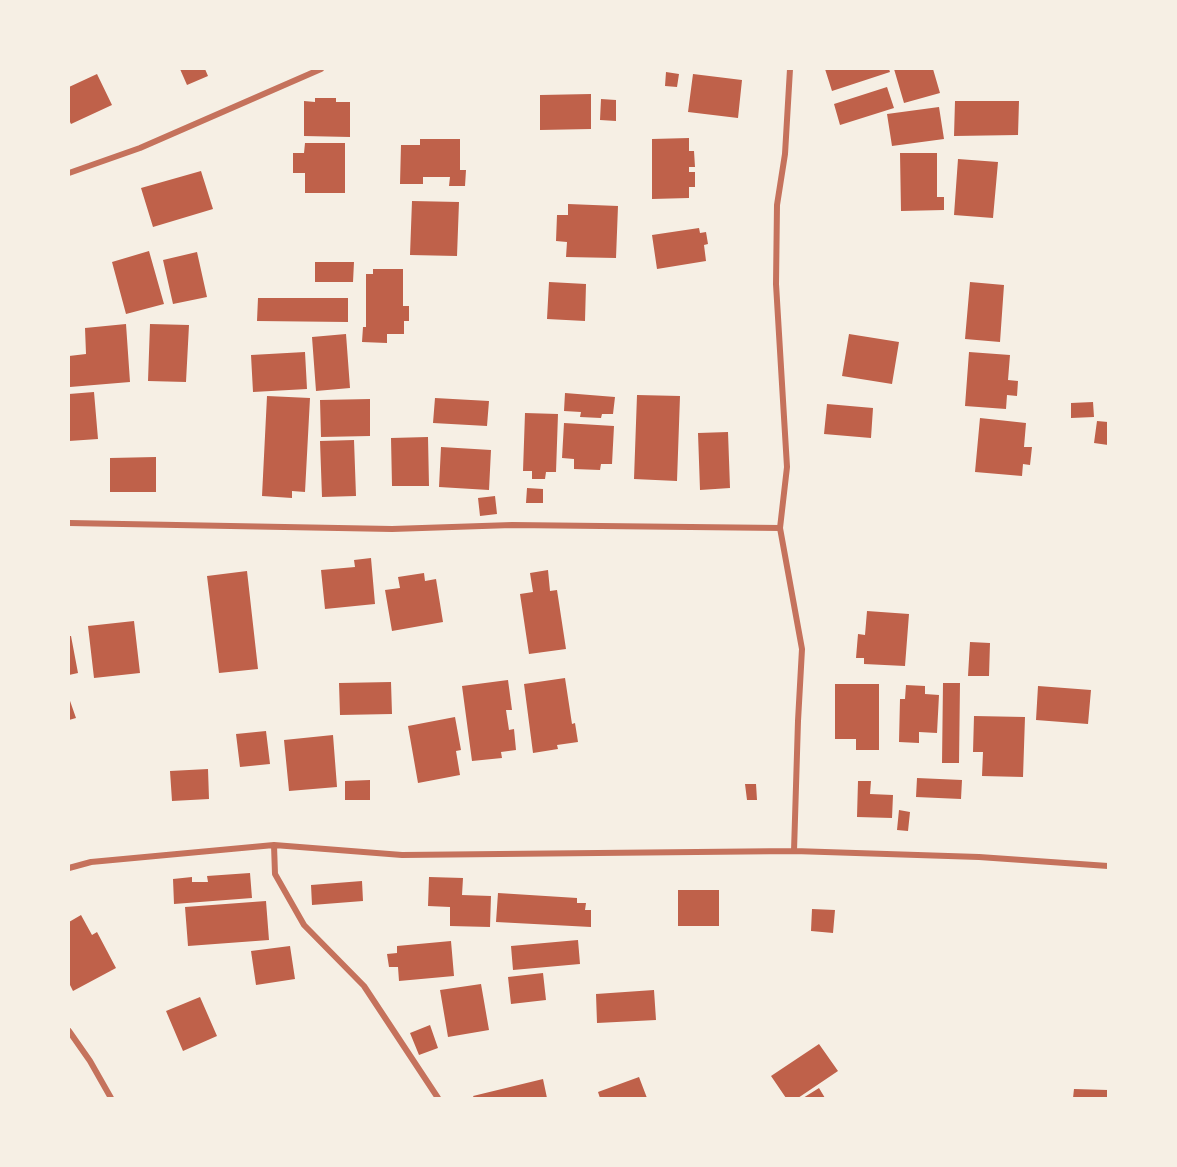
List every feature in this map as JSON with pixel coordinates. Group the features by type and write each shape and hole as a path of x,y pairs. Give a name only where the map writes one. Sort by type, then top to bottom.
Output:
{"street":[{"path":"69,173 140,148 321,69"},
{"path":"790,69 785,154 777,205 776,284 788,467 780,528 802,649 795,851"},
{"path":"69,524 392,529 512,525 780,528"},
{"path":"274,845 275,874 304,925 363,986 438,1098"},
{"path":"69,868 91,862 274,845 402,855 795,851 979,857 1108,867"},
{"path":"69,1031 90,1061 111,1098"}],"building":[{"path":"180,69 205,69 208,76 187,85"},
{"path":"825,69 889,69 890,72 832,91"},
{"path":"894,69 933,69 940,93 904,103"},
{"path":"666,72 679,74 677,87 665,86"},
{"path":"97,74 112,105 71,124 69,87"},
{"path":"693,74 742,80 738,118 688,112"},
{"path":"887,87 894,108 840,125 834,104"},
{"path":"591,94 591,129 540,130 540,95"},
{"path":"315,98 336,98 336,102 350,102 350,137 304,136 304,101 315,102"},
{"path":"601,99 616,100 616,121 600,120"},
{"path":"955,101 1019,101 1018,135 954,136"},
{"path":"939,107 944,139 892,146 887,114"},
{"path":"689,138 689,151 694,151 695,167 689,167 689,172 695,172 695,187 689,187 689,198 652,199 652,139"},
{"path":"420,139 460,139 460,170 466,170 465,186 449,186 450,177 423,177 423,184 400,184 401,145 420,145"},
{"path":"305,143 345,143 345,193 305,193 305,173 293,173 293,153 304,153"},
{"path":"900,153 937,153 937,197 944,197 944,210 901,211"},
{"path":"958,159 998,162 993,218 954,215"},
{"path":"201,171 213,209 153,227 141,188"},
{"path":"412,201 459,202 457,256 410,255"},
{"path":"568,204 618,206 616,258 566,257 567,242 556,241 557,215 568,215"},
{"path":"699,228 700,233 706,232 708,244 704,245 706,261 657,269 652,235"},
{"path":"149,251 164,304 126,314 112,262"},
{"path":"197,252 207,297 173,304 163,260"},
{"path":"315,262 354,262 353,282 315,282"},
{"path":"373,269 403,269 403,306 409,306 409,321 404,321 404,334 387,334 387,343 362,342 363,327 366,327 366,274 373,274"},
{"path":"549,282 586,284 585,321 547,319"},
{"path":"970,282 1004,285 1000,342 965,339"},
{"path":"258,298 348,298 348,322 257,321"},
{"path":"126,324 130,382 70,387 69,356 86,354 85,328"},
{"path":"150,324 189,325 186,382 148,381"},
{"path":"346,334 350,388 316,391 312,337"},
{"path":"849,334 899,342 892,384 842,376"},
{"path":"305,352 307,389 253,392 251,355"},
{"path":"969,352 1010,355 1008,380 1018,381 1017,396 1007,395 1006,409 965,406"},
{"path":"94,392 98,439 69,441 69,394"},
{"path":"565,393 615,397 613,414 602,414 601,418 580,417 581,412 564,411"},
{"path":"637,395 680,396 677,481 634,479"},
{"path":"267,396 310,398 305,492 292,491 292,498 262,496"},
{"path":"435,398 489,401 487,426 433,423"},
{"path":"370,399 370,436 321,437 320,400"},
{"path":"1093,402 1094,417 1071,418 1071,403"},
{"path":"827,404 873,408 871,438 824,434"},
{"path":"525,413 558,414 556,472 546,472 545,479 532,479 532,471 523,471"},
{"path":"980,418 1026,423 1024,447 1032,447 1030,465 1023,464 1022,476 975,472"},
{"path":"1097,421 1108,422 1108,445 1094,443"},
{"path":"564,423 614,426 612,464 601,464 600,470 574,469 574,459 562,458"},
{"path":"728,432 730,488 700,490 698,433"},
{"path":"428,437 429,486 392,486 391,438"},
{"path":"354,440 356,496 322,497 320,441"},
{"path":"441,447 491,450 489,490 439,487"},
{"path":"156,457 156,492 110,492 110,458"},
{"path":"527,488 543,489 543,503 526,503"},
{"path":"495,496 497,514 480,516 478,498"},
{"path":"371,558 375,604 325,609 321,570 355,567 354,560"},
{"path":"548,570 550,591 557,590 566,649 529,654 520,594 533,592 530,573"},
{"path":"247,571 258,669 219,673 207,576"},
{"path":"424,573 425,581 436,579 443,622 392,631 385,590 400,588 398,577"},
{"path":"867,611 909,614 905,666 864,664 864,658 856,658 858,634 865,635"},
{"path":"134,621 140,673 94,678 88,626"},
{"path":"69,636 71,636 78,673 69,675"},
{"path":"970,642 990,643 989,676 968,676"},
{"path":"565,678 572,724 575,723 578,742 557,745 558,749 533,753 524,684"},
{"path":"508,680 512,710 506,710 509,730 514,729 516,750 501,752 502,758 472,761 462,686"},
{"path":"391,682 392,714 340,715 339,683"},
{"path":"943,683 960,683 959,763 942,763"},
{"path":"835,684 879,684 879,750 856,750 856,739 835,739"},
{"path":"906,685 925,686 925,694 939,695 937,733 919,732 919,743 899,742 900,699 905,699"},
{"path":"1038,686 1091,690 1088,724 1036,720"},
{"path":"69,698 76,718 69,720"},
{"path":"974,716 1025,717 1023,777 982,776 983,752 973,752"},
{"path":"455,717 461,750 456,751 460,775 418,783 408,726"},
{"path":"266,731 270,764 240,767 236,734"},
{"path":"333,735 337,787 289,791 284,740"},
{"path":"208,769 209,799 172,801 170,771"},
{"path":"917,778 962,780 961,799 916,797"},
{"path":"370,780 370,800 345,800 345,781"},
{"path":"858,781 871,781 870,794 893,795 892,818 857,817"},
{"path":"745,784 756,784 757,800 747,800"},
{"path":"899,810 910,812 908,831 897,830"},
{"path":"250,873 252,898 174,904 173,879 192,877 192,882 208,882 207,876"},
{"path":"429,877 463,878 462,895 491,896 490,927 450,926 450,907 428,906"},
{"path":"362,881 363,901 312,905 311,885"},
{"path":"678,890 719,890 719,926 678,926"},
{"path":"498,893 577,898 577,903 586,903 585,910 591,910 591,927 496,922"},
{"path":"266,901 269,940 188,946 185,907"},
{"path":"812,909 835,910 833,933 811,931"},
{"path":"81,915 92,935 97,932 116,968 73,991 69,983 69,922"},
{"path":"578,940 580,964 513,970 511,946"},
{"path":"451,941 454,976 399,981 398,967 389,967 387,954 397,953 397,946"},
{"path":"290,946 295,979 256,985 251,951"},
{"path":"543,973 546,1000 511,1004 508,977"},
{"path":"481,984 489,1030 448,1037 440,990"},
{"path":"654,990 656,1020 597,1023 596,994"},
{"path":"200,997 217,1036 183,1051 166,1011"},
{"path":"430,1025 438,1048 419,1055 410,1033"},
{"path":"819,1044 838,1071 798,1098 786,1098 771,1076"},
{"path":"639,1077 647,1098 600,1098 598,1092"},
{"path":"543,1079 547,1098 474,1098 473,1096"},
{"path":"819,1088 825,1098 803,1098"},
{"path":"1074,1089 1108,1090 1108,1098 1073,1098"}]}
